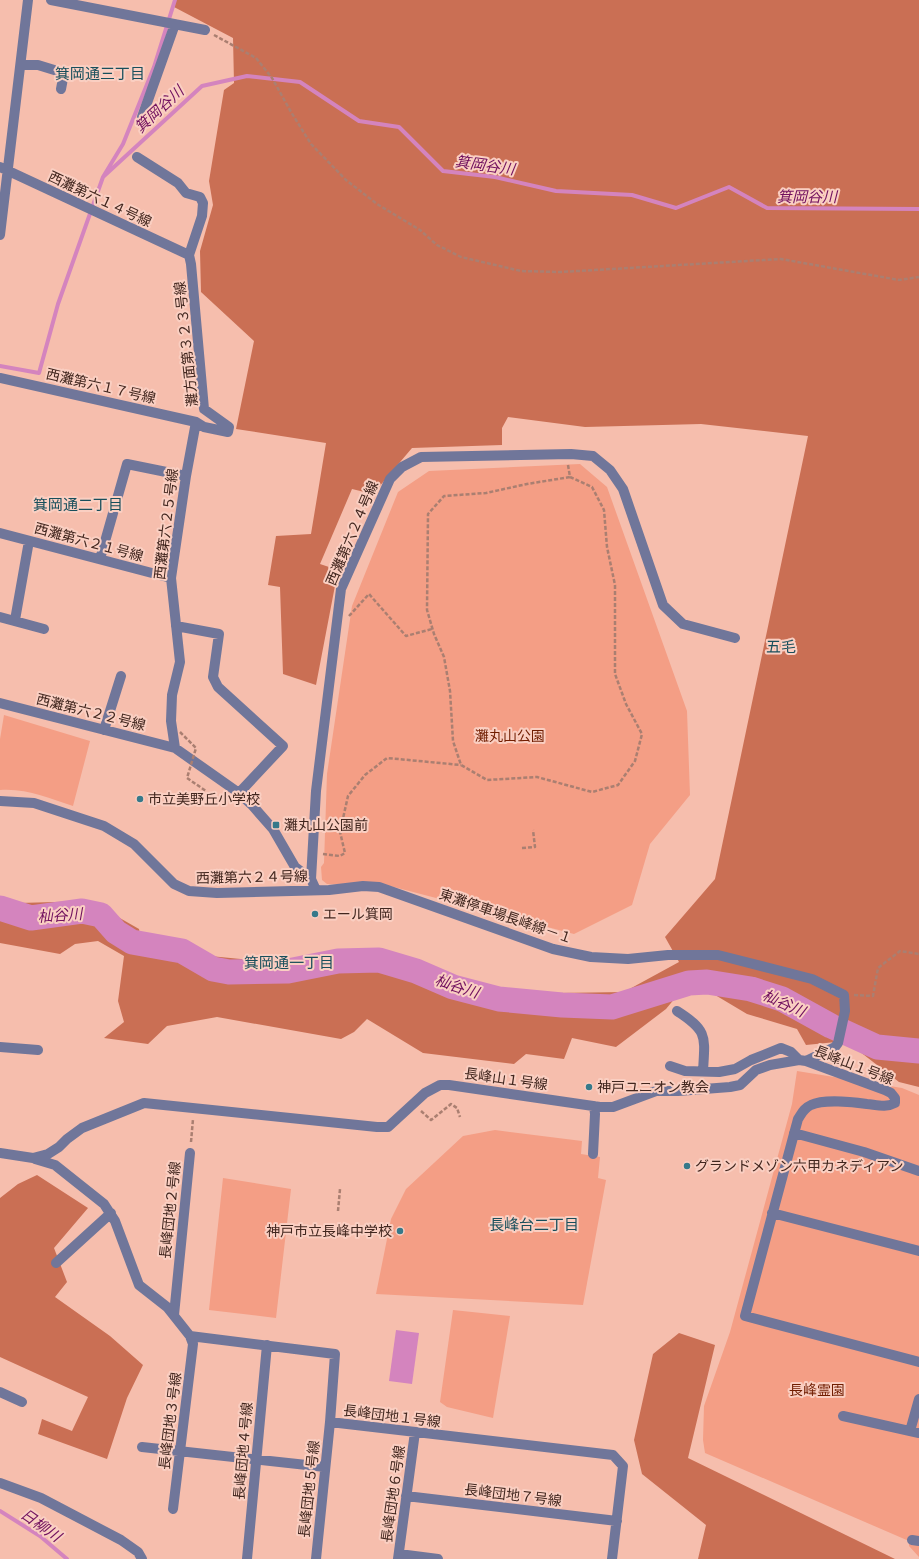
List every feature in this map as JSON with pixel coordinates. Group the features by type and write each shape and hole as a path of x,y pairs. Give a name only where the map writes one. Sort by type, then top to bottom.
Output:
{"street":[{"path":"0,235 4,169 21,65 28,0"},
{"path":"51,0 205,30"},
{"path":"142,117 175,24"},
{"path":"21,65 38,65 64,73 61,89"},
{"path":"137,157 178,183 186,193 200,197 203,203 202,216 189,255"},
{"name":"西灘第六１４号線","path":"4,169 189,255"},
{"name":"灘方面第３２３号線","path":"189,255 204,409 229,427 228,432 204,427 196,422"},
{"name":"西灘第六１７号線","path":"0,378 196,422"},
{"name":"西灘第六２５号線","path":"175,748 171,721 172,695 180,662 171,578 186,476 196,422"},
{"name":"西灘第六２４号線","path":"316,890 311,879 316,791 334,634 341,589 390,480 402,467 421,457 593,456 610,470 623,489 663,605 683,624 735,638"},
{"path":"100,559 127,464 186,476"},
{"name":"西灘第六２１号線","path":"0,533 171,578"},
{"path":"15,620 29,541"},
{"path":"0,617 44,629"},
{"path":"176,626 219,634 213,677 218,687 283,746 239,793"},
{"path":"104,730 121,676"},
{"name":"西灘第六２２号線","path":"0,703 175,748"},
{"path":"175,748 239,793 252,805 273,829 295,867 311,879"},
{"name":"西灘第六２４号線","path":"0,801 34,804 104,826 134,844 174,884 189,891 217,893 329,890 363,886 378,887"},
{"name":"東灘停車場長峰線－１","path":"378,887 553,949 591,957 628,959 668,955 718,955 812,979 844,995"},
{"path":"670,1066 685,1071 719,1072 735,1069 751,1060 781,1048 792,1052 803,1060 835,1047 838,1043 845,1011 844,995"},
{"path":"677,1011 693,1022 704,1035 705,1045 703,1071"},
{"path":"0,1047 38,1050"},
{"name":"長峰山１号線","path":"0,1153 33,1158 48,1154 82,1128 137,1105 152,1103 388,1127 425,1093 440,1085 449,1085 594,1106 613,1107 656,1091 678,1091 740,1085 756,1070 770,1065 803,1060 885,1090 891,1093 895,1098 894,1103 890,1106 856,1102 827,1102 812,1104 804,1110 798,1118 794,1133"},
{"path":"593,1154 594,1106"},
{"path":"919,1170 864,1152 794,1133 745,1316 919,1362"},
{"name":"長峰団地２号線","path":"174,1315 190,1153"},
{"path":"33,1158 55,1164 104,1204 115,1221 138,1285 168,1307 190,1336"},
{"path":"772,1213 919,1251"},
{"path":"56,1263 110,1214"},
{"name":"長峰団地１号線","path":"190,1336 335,1354 330,1422 613,1455 623,1466 612,1559"},
{"name":"長峰団地３号線","path":"173,1509 193,1344 190,1336"},
{"name":"長峰団地４号線","path":"247,1559 267,1346"},
{"path":"0,1392 22,1402"},
{"path":"843,1416 915,1432 919,1399"},
{"name":"長峰団地５号線","path":"316,1559 330,1422"},
{"name":"長峰団地６号線","path":"398,1556 415,1432"},
{"path":"142,1447 325,1467"},
{"path":"0,1483 41,1498 121,1540 138,1552 142,1559"},
{"name":"長峰団地７号線","path":"406,1496 617,1521"},
{"path":"398,1556 438,1559"}],"path":[{"path":"205,30 256,58 272,78 311,144 346,180 377,204 420,230 437,245 461,257 521,271 561,272 781,259 899,280 919,277"},
{"path":"328,855 340,856 345,853 340,832 348,796 365,775 387,758 461,765 487,780 537,777 592,792 618,785 635,761 642,734 626,704 615,674 615,585 607,547 604,510 592,488 570,477 486,493 444,496 428,514 427,610 432,629 444,657 450,691 453,741 461,765"},
{"path":"334,634 369,594 406,636 432,629"},
{"path":"180,732 196,748 188,778 206,791"},
{"path":"522,848 535,846 533,830"},
{"path":"844,995 873,996 878,968 900,951 919,954"},
{"path":"414,1103 431,1120 451,1104 457,1108 460,1117"},
{"name":"長峰団地２号線","path":"190,1153 195,1107"},
{"path":"338,1211 340,1189"}],"green space":[{"name":"灘丸山公園","path":"580,464 607,487 687,711 690,795 650,844 632,905 574,934 390,886 327,884 322,880 321,867 324,863 327,774 352,606 398,492 429,471"},
{"path":"4,715 90,741 73,806 28,792 0,790 0,739"},
{"name":"長峰霊園","path":"797,1071 902,1088 919,1095 919,1557 909,1546 909,1541 705,1453 703,1440 704,1406 730,1332 792,1104"},
{"path":"495,1130 582,1141 581,1154 600,1157 598,1178 606,1180 583,1305 376,1294 391,1219 406,1189 463,1136"},
{"path":"223,1178 291,1189 276,1318 209,1310"},
{"path":"453,1310 510,1316 493,1418 447,1407 440,1402"}],"shaded area":[{"path":"175,0 919,0 919,1087 899,1082 846,1041 806,1045 797,1029 747,1014 690,980 666,1009 616,1047 572,1038 564,1059 526,1054 514,1064 423,1053 367,1019 354,1032 341,1039 217,1017 167,1026 148,1044 104,1038 124,1022 118,1001 124,956 98,941 75,944 60,954 0,943 0,896 19,903 90,901 139,929 143,951 165,956 169,952 271,962 342,952 370,952 490,991 558,993 624,992 679,962 665,937 715,879 808,436 701,424 585,427 508,417 502,428 502,445 412,448 373,494 352,489 320,564 338,570 316,685 283,674 280,587 268,585 276,536 311,534 326,443 236,429 254,341 201,292 200,251 213,205 209,181 224,90 234,83 233,38 174,7"},
{"path":"37,1175 88,1208 54,1248 67,1282 55,1297 110,1336 143,1365 127,1398 107,1459 38,1434 42,1419 72,1431 88,1397 0,1357 0,1198 18,1184"},
{"path":"396,1330 419,1333 412,1384 389,1381"},
{"path":"679,1333 715,1345 688,1458 895,1559 698,1559 706,1525 642,1474 634,1440 653,1354"}],"waterway":[{"path":"0,366 39,373 58,304 103,177 123,144 154,67 175,0"},
{"name":"箕岡谷川","path":"103,177 202,86 247,76 300,82 359,121 399,127 443,171 495,177 556,191 632,195 676,208 729,187 767,208 919,209"},
{"name":"杣谷川","path":"0,908 31,918 82,911 101,915 116,932 132,942 182,951 213,969 229,972 288,971 338,961 379,960 416,971 453,987 499,999 562,1005 612,1007 689,983 707,982 751,989 782,999 831,1026 877,1047 919,1051"},
{"name":"日柳川","path":"0,1511 40,1536 67,1559"}],"place":[{"name":"市立美野丘小学校","path":"140,799"},
{"name":"灘丸山公園前","path":"276,825"},
{"name":"エール箕岡","path":"315,914"},
{"name":"神戸ユニオン教会","path":"589,1087"},
{"name":"グランドメゾン六甲カネディアン","path":"687,1166"},
{"name":"神戸市立長峰中学校","path":"400,1231"}],"district":[{"name":"箕岡通三丁目","path":"100,73"},
{"name":"箕岡通二丁目","path":"78,504"},
{"name":"五毛","path":"781,646"},
{"name":"箕岡通一丁目","path":"289,962"},
{"name":"長峰台二丁目","path":"534,1224"}]}
